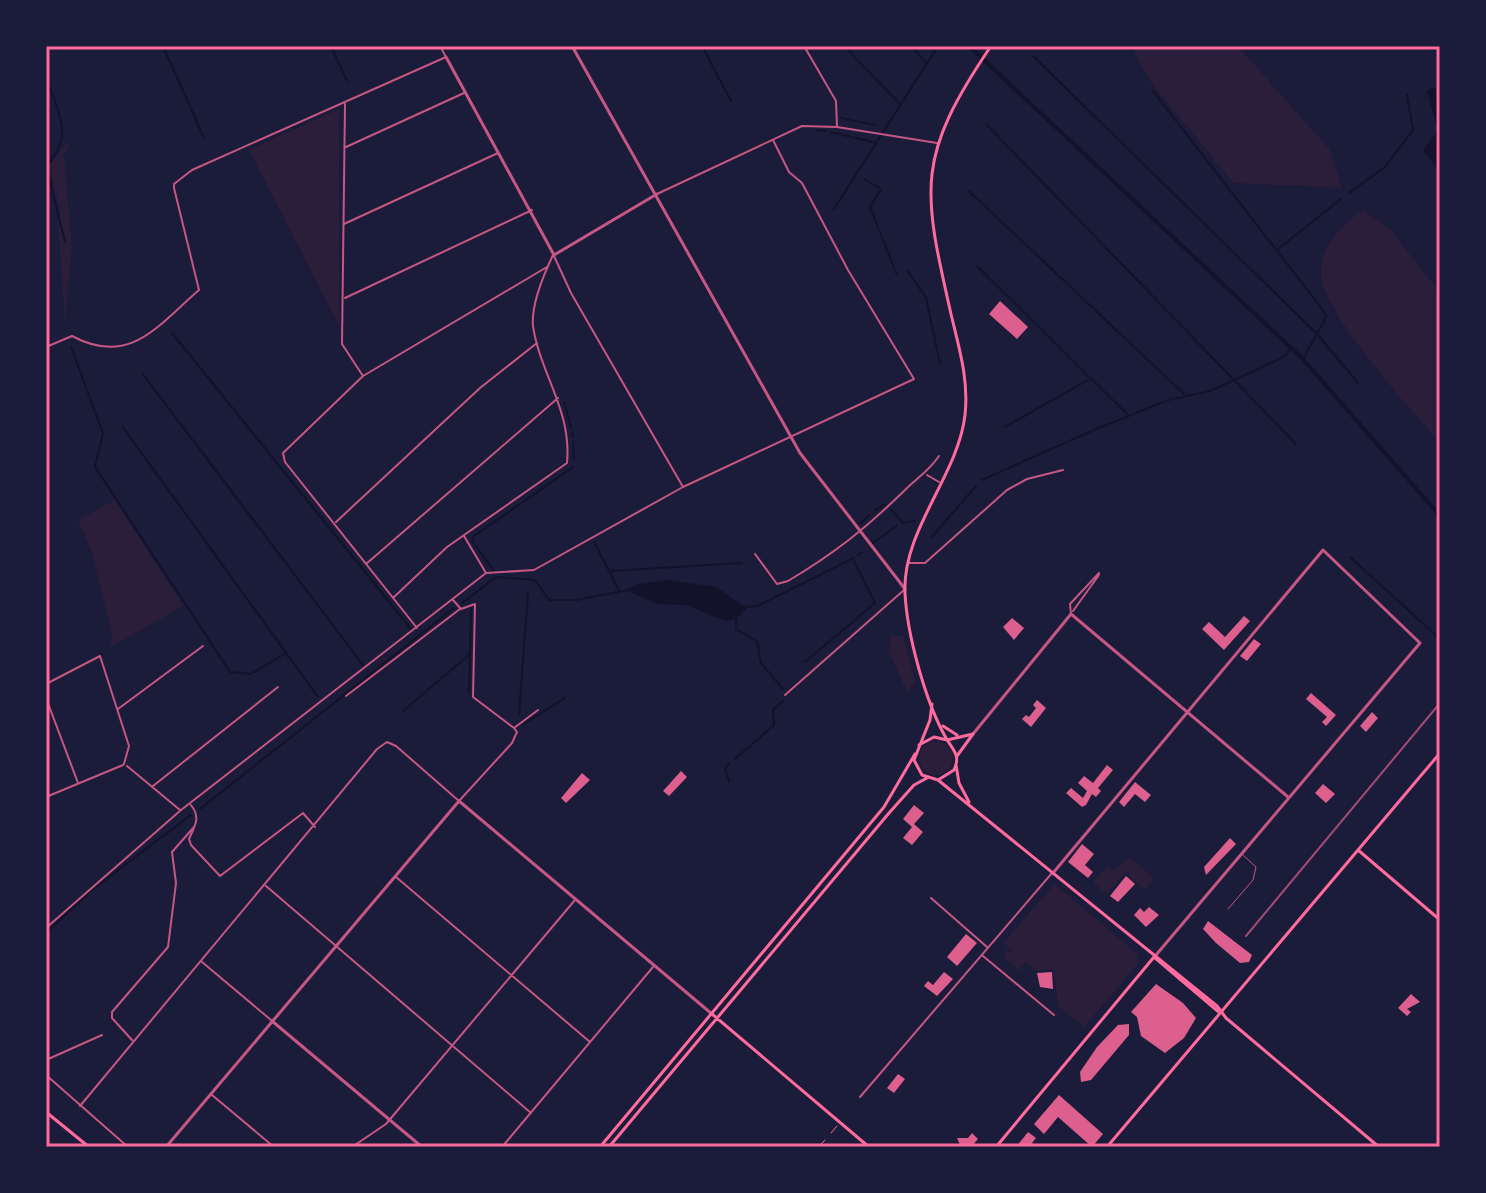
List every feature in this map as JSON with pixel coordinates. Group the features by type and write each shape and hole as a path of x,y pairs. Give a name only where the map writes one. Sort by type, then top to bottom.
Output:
{"main road":[{"path":"957,756 932,704 907,616 905,589 909,563 964,419 966,398 965,371 930,213 930,171 937,143 956,100 991,46"},
{"path":"600,1147 884,807 915,754 930,720 932,704"},
{"path":"941,724 960,735"},
{"path":"917,748 927,739 947,740 973,734"},
{"path":"971,805 962,790 956,764 957,756 973,734"},
{"path":"1107,1147 1440,753"},
{"path":"915,754 916,766 928,778 938,780 971,805 1217,1006 1220,1013 1379,1147"},
{"path":"938,780 949,775 956,764"},
{"path":"609,1147 889,813 914,785 928,778"},
{"path":"1358,850 1440,920"},
{"path":"996,1147 1154,957"},
{"path":"712,1014 869,1147"},
{"path":"46,1112 89,1147"}],"street":[{"path":"440,46 532,210 571,293 683,487"},
{"path":"572,46 791,437 860,534 905,589 785,695"},
{"path":"804,46 829,87 837,110 837,127"},
{"path":"46,347 72,336 89,345 113,349 145,337 199,290 174,184 192,170 446,57"},
{"path":"344,148 465,93"},
{"path":"345,103 342,344 363,376"},
{"path":"392,598 464,536 567,463 568,439 559,397 533,325 547,267 554,255 657,194 802,126 880,132 937,143"},
{"path":"46,928 181,810 486,573 534,570 683,487 914,379 848,270 802,183 789,172 773,140"},
{"path":"343,224 499,153"},
{"path":"344,299 532,210"},
{"path":"418,628 285,462 283,453 363,376 547,267"},
{"path":"335,523 480,388 538,343"},
{"path":"366,564 559,397"},
{"path":"755,554 777,584 819,564 860,534 914,481 926,475 939,456"},
{"path":"909,563 925,563 1007,490 1027,479 1063,470"},
{"path":"926,475 941,483"},
{"path":"464,536 486,573"},
{"path":"860,1097 1053,873 1186,710 1323,550 1420,643 1154,957"},
{"path":"973,734 1071,614 1099,579 1099,573 1070,604 1071,614 1288,797"},
{"path":"453,600 461,609"},
{"path":"166,1147 459,801 512,743 517,732 473,697 475,604 461,609 346,696"},
{"path":"117,710 203,646"},
{"path":"46,684 100,656 129,746 124,764"},
{"path":"153,786 278,687"},
{"path":"46,698 78,783"},
{"path":"514,728 538,710"},
{"path":"78,1105 387,742 396,746 712,1014"},
{"path":"124,764 181,810"},
{"path":"46,797 124,764"},
{"path":"190,804 197,813 191,845 220,876 303,813 314,826"},
{"path":"132,1040 112,1018 115,1008 168,947 176,883 172,852 194,827"},
{"path":"395,876 590,1042"},
{"path":"265,885 531,1113"},
{"path":"931,898 988,948"},
{"path":"352,1147 389,1119 575,900"},
{"path":"982,955 1054,1015"},
{"path":"201,962 422,1147"},
{"path":"502,1147 653,966"},
{"path":"46,1060 102,1035"},
{"path":"46,1075 128,1147"},
{"path":"211,1094 274,1147"}],"lane":[{"path":"1228,909 1253,880 1256,867 1241,853"}],"path":[{"path":"818,1147 825,1140"}],"shaded area":[{"path":"1131,46 1238,46 1330,150 1342,188 1233,183 1150,81"},
{"path":"1433,87 1440,93 1440,173 1423,150 1438,131 1427,91"},
{"path":"339,109 339,326 249,150"},
{"path":"67,142 69,147 64,153 72,247 65,323 58,220 61,214 49,166"},
{"path":"1363,210 1391,230 1440,293 1440,443 1368,358 1349,332 1324,286 1321,268 1330,242"},
{"path":"115,500 183,606 109,648 113,639 93,555 78,520"},
{"path":"668,580 716,587 747,608 737,618 725,621 686,605 658,604 625,590 638,584"},
{"path":"891,635 903,636 915,681 907,692 889,652"},
{"path":"936,741 948,746 953,758 948,770 936,775 924,770 919,758 924,746"},
{"path":"1130,857 1154,878 1145,890 1126,872 1107,894 1093,882 1107,866 1113,870"},
{"path":"1055,884 1137,954 1138,964 1084,1027 1058,1006 1054,969 1037,971 1026,962 1019,971 1003,957 1008,950 1018,956 1003,943"}],"building":[{"path":"1000,301 1028,327 1017,339 989,314"},
{"path":"1244,616 1250,621 1224,650 1202,629 1209,622 1225,637"},
{"path":"1012,618 1024,628 1014,640 1003,627"},
{"path":"1254,639 1261,644 1247,661 1240,656"},
{"path":"1311,693 1336,715 1326,726 1322,722 1327,717 1306,699"},
{"path":"1037,700 1046,708 1031,727 1022,719 1026,715 1029,717 1036,708 1033,705"},
{"path":"1372,712 1378,718 1366,732 1360,726"},
{"path":"1107,765 1113,770 1098,788 1101,791 1096,797 1092,794 1086,805 1082,807 1066,793 1071,788 1083,798 1087,791 1078,783 1084,776 1093,783"},
{"path":"681,771 687,777 669,796 663,791"},
{"path":"582,773 590,780 566,803 561,798"},
{"path":"1135,782 1151,795 1145,802 1135,794 1124,807 1119,802"},
{"path":"1323,784 1335,794 1326,803 1315,793"},
{"path":"914,805 924,813 914,824 923,832 912,845 903,838 912,827 903,819"},
{"path":"1230,838 1236,844 1206,875 1204,867"},
{"path":"1082,844 1094,854 1085,865 1093,872 1088,878 1068,862"},
{"path":"1126,876 1135,884 1118,902 1110,896"},
{"path":"1149,907 1159,915 1146,927 1134,915 1140,908 1144,912"},
{"path":"1208,921 1252,955 1249,962 1240,963 1216,943 1203,929"},
{"path":"966,934 977,943 957,966 947,957"},
{"path":"944,972 953,979 937,996 924,986 928,981 933,985"},
{"path":"1052,972 1053,989 1040,987 1037,973"},
{"path":"1156,984 1183,1003 1196,1018 1184,1038 1165,1053 1141,1036 1137,1017 1131,1012"},
{"path":"1411,994 1420,1002 1407,1009 1411,1012 1407,1016 1398,1008"},
{"path":"1129,1024 1129,1035 1091,1080 1081,1082 1080,1072 1097,1047 1118,1025"},
{"path":"898,1074 905,1079 894,1093 887,1088"},
{"path":"1059,1095 1103,1134 1092,1147 1058,1117 1044,1134 1034,1124"},
{"path":"1028,1132 1036,1138 1032,1143 1036,1147 1016,1147"},
{"path":"972,1133 978,1139 971,1147 961,1147 957,1138 968,1138"}],"waterway":[{"path":"163,46 204,138"},
{"path":"331,46 347,81"},
{"path":"702,46 731,101"},
{"path":"844,46 901,105"},
{"path":"911,46 926,63"},
{"path":"834,209 938,46"},
{"path":"969,46 1303,359 1440,516"},
{"path":"1033,56 1317,334 1358,383"},
{"path":"46,78 59,113 62,134 60,145 46,166 65,242"},
{"path":"1153,91 1323,310 1326,317 1303,359"},
{"path":"1349,193 1385,167 1413,130 1407,95"},
{"path":"841,118 876,125"},
{"path":"987,125 1296,444"},
{"path":"817,130 826,131"},
{"path":"831,132 877,143"},
{"path":"864,179 881,189 870,207 897,275"},
{"path":"969,191 1184,394"},
{"path":"1277,250 1341,199"},
{"path":"977,266 1127,414"},
{"path":"908,271 926,298 940,364"},
{"path":"172,333 411,629"},
{"path":"71,347 103,433 95,467 230,672 251,674 286,653"},
{"path":"982,480 1168,400 1210,391 1284,357 1290,349"},
{"path":"142,373 363,665"},
{"path":"1005,427 1088,380"},
{"path":"564,402 571,427"},
{"path":"122,426 318,697"},
{"path":"572,433 573,437"},
{"path":"573,442 574,460"},
{"path":"494,571 472,541 474,536 573,467"},
{"path":"931,538 976,486"},
{"path":"875,510 886,504"},
{"path":"891,509 903,523 915,521"},
{"path":"859,524 870,515"},
{"path":"873,543 897,526"},
{"path":"594,542 619,590"},
{"path":"858,555 863,552"},
{"path":"1350,557 1440,639"},
{"path":"745,607 757,606 854,558"},
{"path":"805,662 875,603 854,561"},
{"path":"609,571 742,563"},
{"path":"462,603 496,577 535,580 549,600 576,600 628,590"},
{"path":"519,714 528,594"},
{"path":"200,809 454,608"},
{"path":"469,693 471,609"},
{"path":"736,618 736,629 757,641 761,663 783,689"},
{"path":"403,711 470,654"},
{"path":"525,723 565,698"},
{"path":"735,759 774,725 773,710 783,701"},
{"path":"729,764 725,768 729,781"},
{"path":"46,933 92,890 191,815"}],"railway":[{"path":"1246,936 1440,703"}]}
